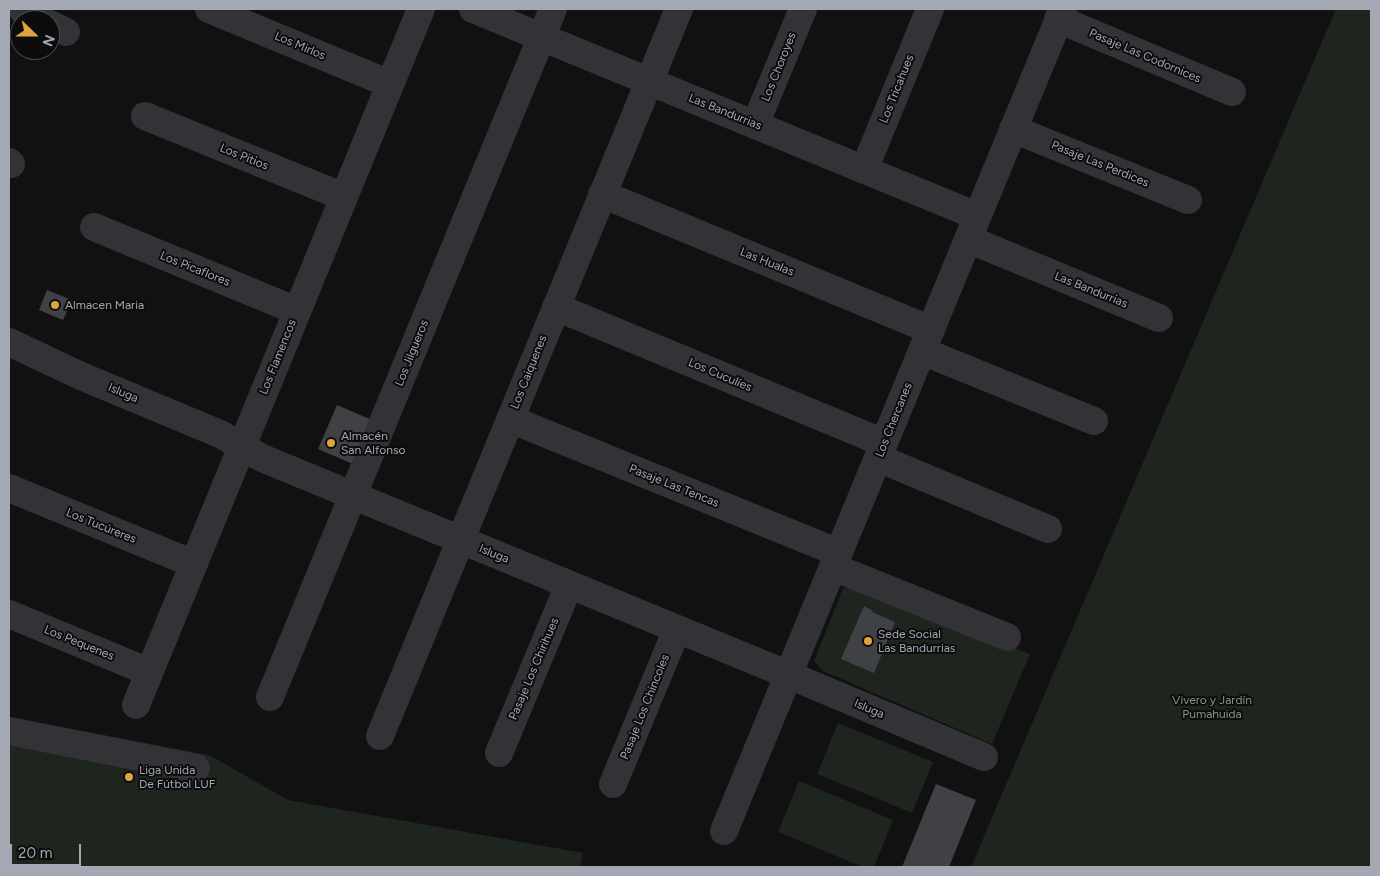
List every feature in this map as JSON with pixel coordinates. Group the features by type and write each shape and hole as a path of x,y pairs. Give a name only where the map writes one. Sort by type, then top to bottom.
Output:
{"street":[{"name":"Los Mirlos","path":"209,9 390,84"},
{"name":"Los Flamencos","path":"136,706 421,9"},
{"name":"Las Bandurrias","path":"473,9 864,170 973,228 1159,318"},
{"name":"Los Jilgueros","path":"270,697 553,9"},
{"name":"Los Caiquenes","path":"380,736 679,9"},
{"name":"Los Choroyes","path":"755,125 803,9"},
{"name":"Los Tricahues","path":"864,170 930,9"},
{"name":"Pasaje Las Codornices","path":"1060,14 1232,92"},
{"name":"Los Chercanes","path":"724,831 1060,14"},
{"name":"Los Pitios","path":"145,116 344,198"},
{"name":"Pasaje Las Perdices","path":"1013,129 1188,200"},
{"name":"Las Hualas","path":"602,194 926,340 1094,421"},
{"name":"Los Picaflores","path":"94,227 297,311"},
{"name":"Los Cuculíes","path":"556,307 881,451 1048,529"},
{"name":"Isluga","path":"9,342 81,376 220,434 262,458 984,757"},
{"name":"Pasaje Las Tencas","path":"510,418 836,560 1007,637"},
{"name":"Los Tucúreres","path":"9,488 194,564"},
{"name":"Pasaje Los Chirihues","path":"499,753 569,585"},
{"name":"Los Pequenes","path":"9,614 149,672"},
{"name":"Pasaje Los Chincoles","path":"613,784 677,629"},
{"path":"9,731 196,768"}],"green space":[{"name":"Vivero y Jardín Pumahuida","path":"1336,9 1371,9 1371,867 971,867"},
{"path":"861,585 1030,654 992,744 823,671 814,661 843,588"},
{"name":"Liga Unida De Fútbol LUF","path":"9,717 209,755 288,800 583,853 580,867 9,867"},
{"path":"838,723 933,762 912,813 817,774"},
{"path":"799,781 893,820 874,867 863,867 778,832"}],"building":[{"name":"Almacen Maria","path":"47,290 72,300 63,320 39,310"},
{"path":"337,405 372,420 353,464 318,449"},
{"name":"Sede Social Las Bandurrias","path":"864,606 872,612 895,622 874,673 841,659"},
{"path":"936,784 976,800 949,867 902,867"}],"place":[{"name":"Almacen Maria","path":"55,305"},
{"name":"Almacén San Alfonso","path":"331,443"},
{"name":"Sede Social Las Bandurrias","path":"868,641"},
{"name":"Liga Unida De Fútbol LUF","path":"129,777"}]}
